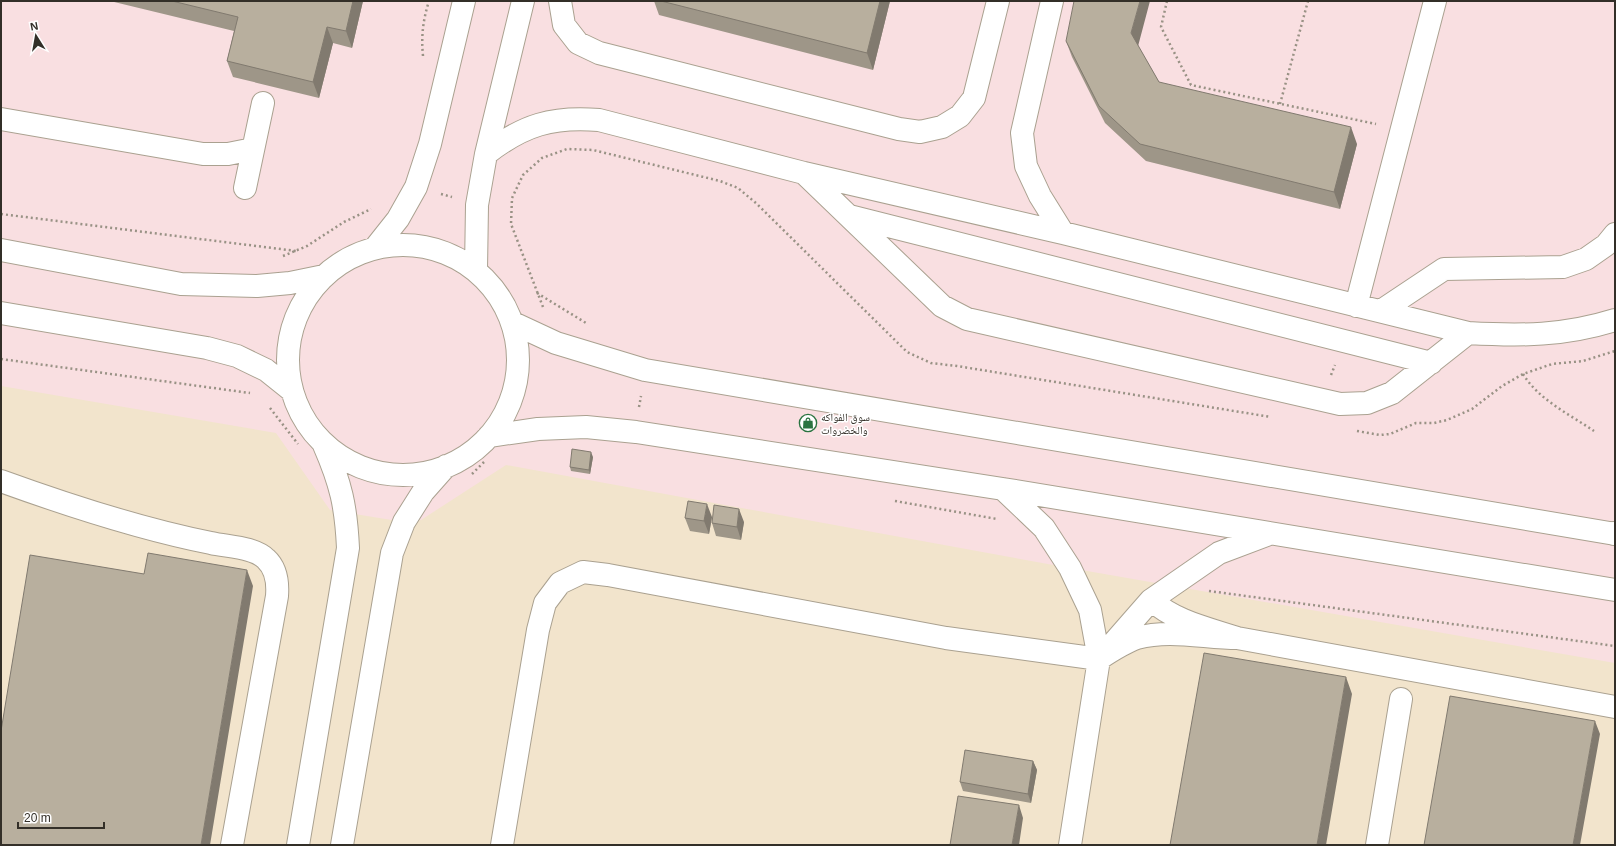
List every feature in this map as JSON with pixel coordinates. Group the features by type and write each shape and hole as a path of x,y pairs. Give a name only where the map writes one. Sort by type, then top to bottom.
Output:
{"street":[{"path":"375,248 398,219 416,186 430,144 464,1"},
{"path":"476,270 475,238 477,205 486,154 523,1"},
{"path":"560,1 564,25 578,43 599,53 899,129 920,132 942,127 960,116 974,98 998,1"},
{"path":"1052,1 1022,133 1026,166 1040,196 1063,232"},
{"path":"1356,306 1435,1"},
{"path":"245,188 262,103"},
{"path":"486,154 520,131 539,124 558,119 579,118 599,120 804,173 1063,232 1468,333 1516,336 1569,332 1615,320"},
{"path":"1,119 203,154 228,154 253,149"},
{"path":"804,173 942,306 967,319 1340,404 1367,403 1392,393 1468,333"},
{"path":"848,216 1431,363"},
{"path":"1382,311 1444,269 1563,267 1586,259 1606,245 1615,234"},
{"path":"401,245 428,247 453,256 476,270 498,294 513,323 518,353 516,383 506,411 489,436 469,454 446,466 421,473 395,474 369,470 345,460 324,444 304,419 291,390 287,359 291,329 304,300 324,276 347,259 375,248 401,245"},
{"path":"1,250 181,284 256,286 290,283 324,276"},
{"path":"1,313 214,350 237,356 266,370 291,390"},
{"path":"513,323 556,343 645,370 1615,534"},
{"path":"489,436 538,429 586,427 636,432 1004,489 1615,590"},
{"path":"298,845 348,548 346,512 338,477 324,444"},
{"path":"342,845 392,553 404,522 423,492 446,466"},
{"path":"1,482 117,520 201,541 255,552 266,559 274,570 278,583 277,596 232,845"},
{"path":"1004,489 1044,528 1070,568 1090,610 1099,659 1070,845"},
{"path":"1099,659 1151,600 1219,553 1269,534"},
{"path":"502,845 538,630 545,603 560,583 583,572 608,575 946,638 1099,659 1117,647 1136,638 1157,634 1238,638"},
{"path":"1151,600 1161,609 1178,619 1238,638 1615,707"},
{"path":"1377,845 1401,699"}],"path":[{"path":"424,62 421,37 429,1"},
{"path":"1167,1 1161,27 1191,85 1402,130"},
{"path":"1280,104 1308,1"},
{"path":"416,186 477,205"},
{"path":"280,257 297,251 344,222 376,206"},
{"path":"1,214 297,251"},
{"path":"537,292 587,324"},
{"path":"1,359 251,393"},
{"path":"636,432 645,370"},
{"path":"1523,374 1530,386 1539,394 1594,431"},
{"path":"268,406 302,450"},
{"path":"468,477 486,460"},
{"path":"888,499 997,520"},
{"path":"1171,586 1615,646"}],"shaded area":[{"name":"سوق الفواكه والخضروات","path":"1,1 1615,1 1615,845 1,845"},
{"path":"1,386 276,433 330,510 404,522 421,520 506,465 1070,568 1615,663 1615,845 1,845"}],"building":[{"path":"172,1 353,1 346,31 327,27 313,82 227,61 238,17"},
{"path":"661,1 880,1 867,53"},
{"path":"1074,1 1140,1 1131,33 1159,82 1351,127 1334,192 1140,144 1099,106 1066,41"},
{"path":"572,449 591,452 589,470 570,467"},
{"path":"688,501 707,504 704,521 685,518"},
{"path":"714,505 739,509 737,527 712,523"},
{"path":"148,553 247,570 201,845 1,845 1,731 30,555 144,574"},
{"path":"1204,653 1346,677 1317,845 1170,845"},
{"path":"1450,696 1595,721 1573,845 1424,845"},
{"path":"965,750 1033,761 1028,794 960,782"},
{"path":"958,796 1019,805 1012,845 950,845"}],"place":[{"name":"سوق الفواكه والخضروات","path":"808,423"}]}
